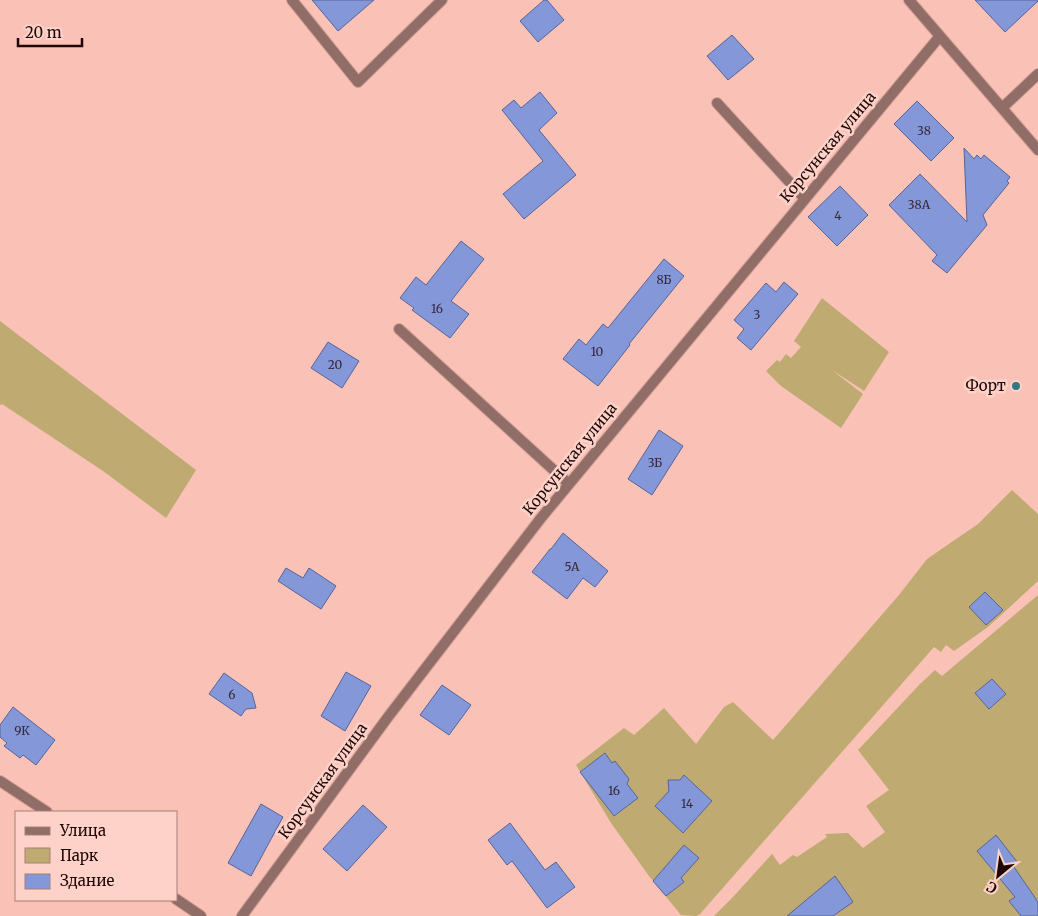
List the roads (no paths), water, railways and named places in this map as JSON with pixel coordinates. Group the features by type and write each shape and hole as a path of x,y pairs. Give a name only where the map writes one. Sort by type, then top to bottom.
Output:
{"street":[{"path":"292,0 358,82 442,0"},
{"path":"909,0 1038,150"},
{"name":"Корсунская улица","path":"242,916 388,717 541,518 940,36"},
{"path":"1002,108 1038,74"},
{"path":"717,103 805,199"},
{"path":"399,329 569,484"},
{"path":"0,781 45,811"},
{"path":"178,900 201,916"}],"place":[{"name":"Форт","path":"1016,386"}]}
